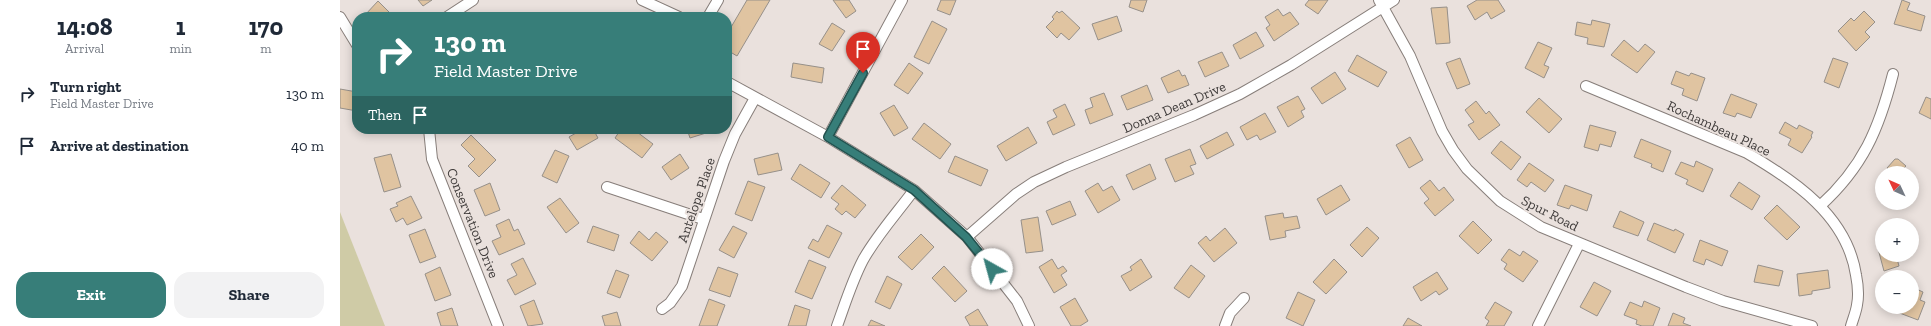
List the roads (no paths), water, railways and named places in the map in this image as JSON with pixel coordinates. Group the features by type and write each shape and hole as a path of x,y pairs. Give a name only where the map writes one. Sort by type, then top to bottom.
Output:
{"street":[{"path":"455,12 473,0"},
{"path":"642,0 668,12"},
{"path":"711,12 718,0"},
{"path":"828,137 902,0"},
{"name":"Donna Dean Drive","path":"966,237 1004,204 1034,182 1066,167 1194,115 1240,94 1290,65 1381,3 1394,0"},
{"name":"Spur Road","path":"1381,3 1410,56 1442,131 1467,170 1488,191 1512,211 1541,227 1579,244 1723,301 1812,326"},
{"path":"340,17 352,37"},
{"path":"1820,206 1839,189 1864,155 1880,121 1893,74"},
{"path":"732,85 828,137 914,190 966,237 1017,301 1029,326"},
{"name":"Rochambeau Place","path":"1586,86 1747,153 1790,180 1820,206 1838,226 1847,243 1855,268 1858,294 1857,306 1851,326"},
{"name":"Antelope Place","path":"662,309 670,303 682,286 703,219 732,140 755,98"},
{"name":"Conservation Drive","path":"430,134 432,159 498,326"},
{"path":"607,187 703,219"},
{"path":"837,326 850,288 862,261 880,234 914,190"},
{"path":"1538,326 1579,244"},
{"path":"1225,326 1230,312 1244,298"}]}
